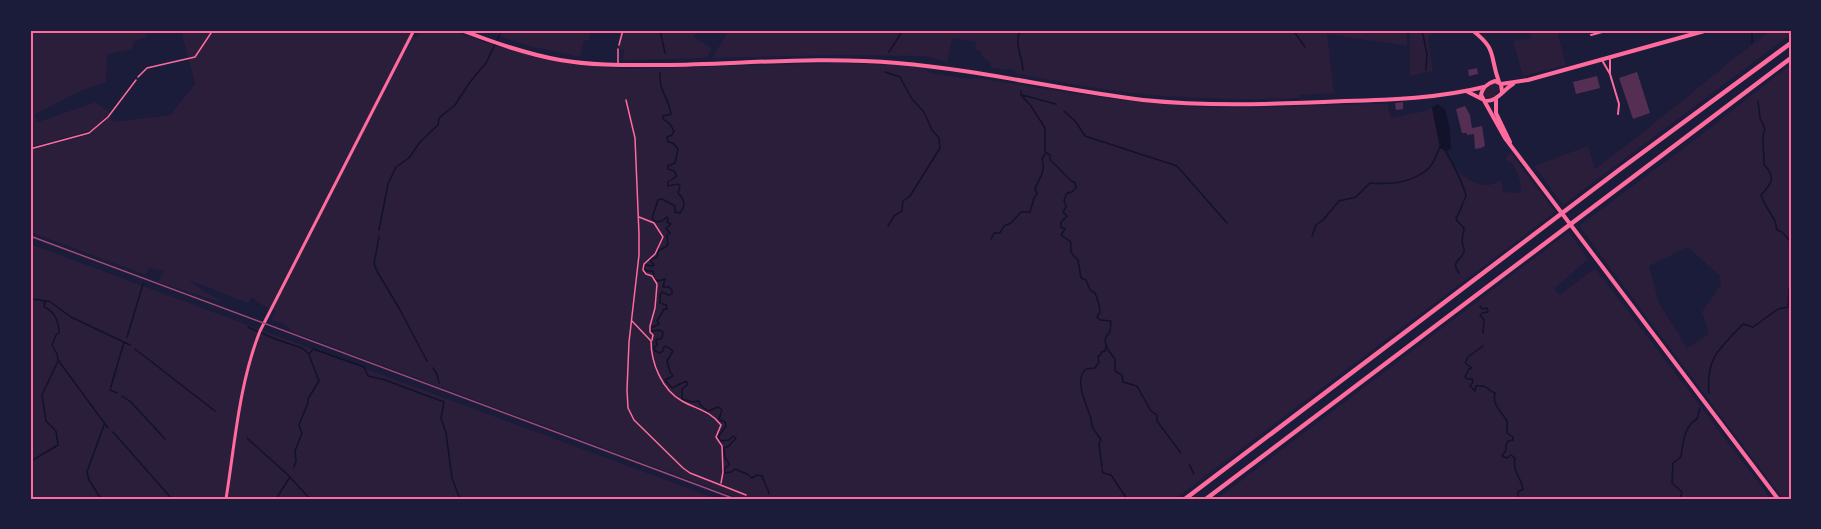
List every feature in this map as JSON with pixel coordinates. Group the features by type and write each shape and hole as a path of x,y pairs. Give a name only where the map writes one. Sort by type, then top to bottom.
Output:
{"highway":[{"path":"1185,499 1619,170 1791,44"},
{"path":"1206,499 1791,58"}],"main road":[{"path":"461,30 560,60 618,65 836,60 896,63 1144,100 1208,104 1269,105 1388,100 1468,92 1491,82 1495,71"},
{"path":"1472,30 1492,50 1495,71 1502,92"},
{"path":"1491,82 1514,83 1708,30"},
{"path":"1468,92 1483,100 1491,101 1514,83"},
{"path":"1484,87 1483,100 1505,138 1778,499"},
{"path":"1496,98 1496,112 1513,148"}],"street":[{"path":"226,499 245,380 255,345 275,301 414,30"},
{"path":"1591,35 1606,31"},
{"path":"1610,58 1610,74"},
{"path":"1602,60 1610,74 1619,104 1618,114"}],"lane":[{"path":"138,77 147,68 195,57 213,30"},
{"path":"618,49 618,65"}],"path":[{"path":"618,49 623,30"},
{"path":"30,149 88,133 108,117 138,77"},
{"path":"626,100 635,138 639,217 639,255 632,320 627,390 628,408 634,420 683,468 690,473 746,495"},
{"path":"639,217 654,223 663,237 655,254 644,264 643,270 657,284 654,318 650,326 650,332 653,335 652,356 662,381 671,392 679,400 713,415 721,425 716,437 722,446 721,484"},
{"path":"632,320 651,341"}],"shaded area":[{"path":"30,30 145,30 147,37 134,41 132,49 107,54 106,82 80,91 34,115 38,122 96,102 110,113 94,129 30,147"},
{"path":"181,30 408,30 409,34 416,38 421,30 451,30 542,59 583,66 627,69 837,63 894,65 926,69 930,73 970,79 978,78 1082,95 1161,104 1237,107 1388,104 1391,118 1432,108 1440,148 1460,173 1483,185 1493,184 1501,179 1503,192 1518,193 1521,191 1518,175 1511,161 1509,163 1505,158 1511,153 1555,212 1175,499 746,499 742,497 741,499 293,332 284,324 271,320 276,311 262,305 252,297 248,303 189,280 226,304 158,282 164,271 149,268 146,275 30,232 30,150 88,135 110,116 113,122 170,115 195,84"},
{"path":"498,30 591,30 589,40 584,40 580,57 522,44 497,35"},
{"path":"620,30 698,30 694,37 712,49 706,58 623,60 624,50 617,48"},
{"path":"729,30 1406,30 1407,46 1327,34 1334,93 1300,95 1299,98 1220,99 1126,92 1015,73 1015,70 991,68 991,62 984,59 980,51 975,50 976,42 952,38 947,62 925,56 837,55 712,58"},
{"path":"1410,30 1432,30 1428,41 1433,71 1410,76"},
{"path":"1530,30 1557,30 1566,65 1523,76 1513,41 1531,38"},
{"path":"1771,30 1791,30 1791,34 1563,205 1534,166 1588,146 1595,169"},
{"path":"1791,64 1791,499 1783,499 1579,226 1705,132","holes":["1688,247 1720,276 1721,284 1702,312 1709,334 1687,348 1659,303 1649,266"]},
{"path":"1494,83 1499,85 1500,89 1493,97 1486,98 1485,90"},
{"path":"1437,104 1445,109 1450,130 1451,149 1446,151 1440,148 1432,108"},
{"path":"1569,232 1588,259 1554,289 1560,295 1595,268 1771,499 1217,499"},
{"path":"30,244 717,499 30,499"}],"building":[{"path":"1477,68 1478,74 1469,76 1468,70"},
{"path":"1637,72 1650,113 1633,119 1619,78"},
{"path":"1597,76 1600,88 1576,94 1573,82"},
{"path":"1403,102 1403,109 1396,110 1395,103"},
{"path":"1465,106 1470,115 1472,128 1482,126 1485,146 1481,148 1475,149 1474,134 1462,133 1456,109"}],"waterway":[{"path":"379,230 388,184 396,167 409,158 420,142 438,125 439,118 455,105 486,63 502,30"},
{"path":"660,30 665,53"},
{"path":"889,52 903,30"},
{"path":"1020,30 1018,45 1023,70"},
{"path":"1293,30 1305,47"},
{"path":"1422,30 1427,54 1426,70"},
{"path":"1752,30 1752,43"},
{"path":"885,72 900,77 939,138 940,148 910,196 903,201 902,211 894,216 888,226"},
{"path":"660,73 662,90 671,114 663,116 663,119 674,131 667,137 668,142 673,143 678,149 675,163 668,166 668,169 674,171 677,176 668,182 668,186 678,184 680,186 678,193 684,205 680,213 675,212 675,206 662,199 658,200 652,218 656,222 667,217 667,222 671,224 666,228 670,233 667,235 668,244 659,250 657,257 650,260 654,265 646,265 644,268 646,271 653,271 654,278 658,281 665,279 663,287 669,287 672,290 672,294 662,292 660,295 660,303 666,305 667,309 664,309 657,321 659,324 651,328 652,331 663,332 662,338 656,340 655,351 660,353 666,346 673,351 667,361 673,376 665,380 672,388 686,381 688,384 682,389 682,399 692,402 699,401 700,405 708,411 718,407 722,410 719,419 725,422 726,426 718,437 721,441 729,440 733,436 736,438 724,448 725,458 729,465 724,469 725,473 735,469 752,478 757,475 762,476 769,494"},
{"path":"1021,91 1021,95 1045,128 1045,152 1050,155 1050,160 1075,183 1076,188 1067,193 1064,200 1066,207 1063,212 1067,216 1061,222 1061,227 1065,229 1061,235 1071,242 1072,252 1078,260 1081,278 1086,280 1090,290 1095,293 1100,312 1097,317 1100,320 1111,321 1105,342 1115,359 1115,371 1122,375 1123,382 1137,386 1151,411 1157,415 1157,421 1181,453"},
{"path":"1022,95 1056,104"},
{"path":"1758,101 1760,118 1765,129 1764,165 1771,176 1770,184 1761,195 1775,221 1777,230 1791,242"},
{"path":"1064,111 1076,122 1085,136 1177,166 1227,223"},
{"path":"1312,236 1316,225 1339,201 1356,197 1370,183 1394,183 1416,177 1431,166 1440,147"},
{"path":"1446,152 1458,174 1466,196 1456,218 1464,228 1462,242 1464,252 1456,263 1459,273"},
{"path":"991,239 994,233 1000,233 1004,226 1011,223 1021,212 1030,212 1037,194 1035,188 1042,174 1042,159 1045,154"},
{"path":"379,237 374,264 427,361"},
{"path":"127,337 143,284"},
{"path":"1709,393 1712,362 1721,347 1743,324 1753,327 1778,309 1788,307 1789,289 1791,288"},
{"path":"30,299 45,302 44,307 54,314 59,333 52,345 58,360 108,428"},
{"path":"44,301 49,301 71,317 130,345"},
{"path":"1480,306 1482,309 1487,308 1488,312 1480,315 1484,320 1483,333"},
{"path":"248,327 302,348 309,354 313,349 364,367 368,376 444,402 441,418 446,433 452,478 460,499"},
{"path":"117,393 110,390 124,342"},
{"path":"1102,467 1099,443 1101,440 1092,425 1082,393 1081,379 1086,369 1095,368 1099,362 1098,356 1105,351 1106,346"},
{"path":"1483,346 1468,357 1465,363 1472,368 1465,377 1472,379 1470,386 1475,391 1476,386 1483,386 1495,393 1496,404 1507,421 1507,433 1513,437 1513,440 1508,441 1502,456 1507,458 1511,455 1515,458 1515,467 1523,489 1518,492 1518,499"},
{"path":"135,349 215,411"},
{"path":"294,467 295,451 302,433 299,425 308,399 319,381 309,355"},
{"path":"30,469 33,460 58,445 56,431 46,421 42,395 58,361"},
{"path":"433,368 439,383"},
{"path":"122,396 131,402 165,439"},
{"path":"1680,499 1682,492 1672,483 1673,463 1681,457 1687,430 1697,419 1700,408"},
{"path":"101,499 89,480 87,472 104,425"},
{"path":"113,432 172,499"},
{"path":"247,438 288,475 310,499"},
{"path":"1189,464 1194,474"},
{"path":"1102,469 1103,473 1111,475 1127,499"},
{"path":"276,499 290,477"}],"railway":[{"path":"30,236 735,499"}]}
